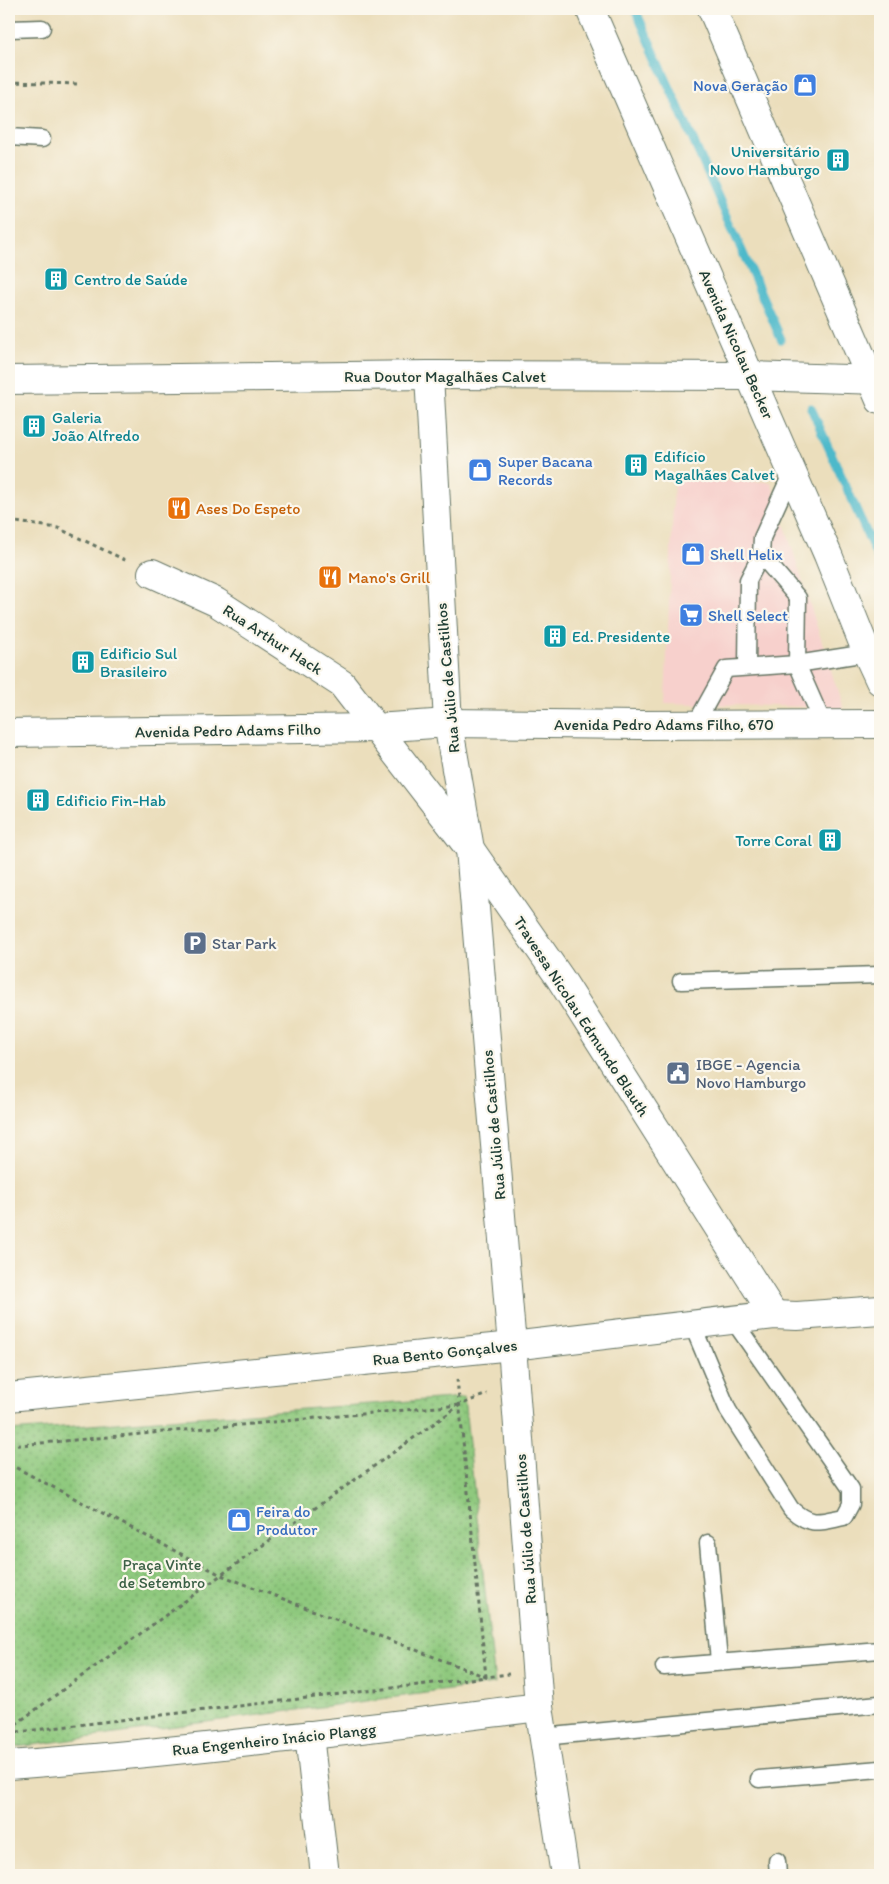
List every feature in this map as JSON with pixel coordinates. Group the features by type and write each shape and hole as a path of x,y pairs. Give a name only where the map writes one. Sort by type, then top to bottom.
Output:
{"street":[{"name":"Avenida Nicolau Becker","path":"590,9 751,376 880,681"},
{"path":"712,9 878,386"},
{"name":"Rua Doutor Magalhães Calvet","path":"9,380 429,375 751,376 878,386"},
{"name":"Rua Júlio de Castilhos","path":"429,375 448,723 470,849 512,1346 539,1708 564,1875"},
{"name":"Rua Arthur Hack","path":"152,573 216,602 342,684 376,728"},
{"name":"Avenida Pedro Adams Filho, 670","path":"448,723 880,724"},
{"name":"Avenida Pedro Adams Filho","path":"9,733 376,728 448,723"},
{"name":"Travessa Nicolau Edmundo Blauth","path":"376,728 470,849 560,978 774,1315"},
{"name":"Rua Bento Gonçalves","path":"9,1397 512,1346 774,1315 797,1316 880,1310"},
{"name":"Rua Engenheiro Inácio Plangg","path":"9,1765 88,1759 539,1708"},
{"path":"309,1735 325,1875"}],"lane":[{"path":"9,29 42,28"},
{"path":"9,137 42,138"},
{"path":"746,667 748,580 761,555 762,538 792,472"},
{"path":"761,555 798,598 797,664 823,723"},
{"path":"695,725 726,669 797,664 867,653"},
{"path":"681,981 880,975"},
{"path":"692,1324 728,1410 791,1509 803,1519 818,1522 844,1517 851,1504 850,1489 734,1320"},
{"path":"708,1543 719,1661"},
{"path":"664,1667 719,1661 880,1650"},
{"path":"543,1737 879,1704"},
{"path":"759,1779 880,1769"}],"path":[{"path":"9,82 78,84"},
{"path":"9,521 58,528 152,573"},
{"path":"9,1446 460,1405"},
{"path":"9,1729 221,1574 460,1405"},
{"path":"460,1405 486,1677"},
{"path":"9,1464 221,1574 486,1677"},
{"path":"9,1733 486,1677"}],"shaded area":[{"path":"674,479 771,482 843,708 665,703"}],"green space":[{"name":"Praça Vinte de Setembro","path":"464,1397 495,1684 9,1748 9,1431"}],"waterway":[{"path":"635,9 781,339"},
{"path":"811,408 880,563"}],"place":[{"name":"Nova Geração","path":"805,85"},
{"name":"Universitário Novo Hamburgo","path":"838,160"},
{"name":"Centro de Saúde","path":"56,279"},
{"name":"Galeria João Alfredo","path":"34,426"},
{"name":"Edifício Magalhães Calvet","path":"636,465"},
{"name":"Super Bacana Records","path":"480,470"},
{"name":"Ases Do Espeto","path":"179,508"},
{"name":"Shell Helix","path":"693,554"},
{"name":"Mano's Grill","path":"330,577"},
{"name":"Shell Select","path":"691,615"},
{"name":"Ed. Presidente","path":"555,636"},
{"name":"Edificio Sul Brasileiro","path":"83,662"},
{"name":"Edificio Fin-Hab","path":"38,800"},
{"name":"Torre Coral","path":"830,840"},
{"name":"Star Park","path":"195,943"},
{"name":"IBGE - Agencia Novo Hamburgo","path":"678,1073"},
{"name":"Feira do Produtor","path":"239,1520"}]}
